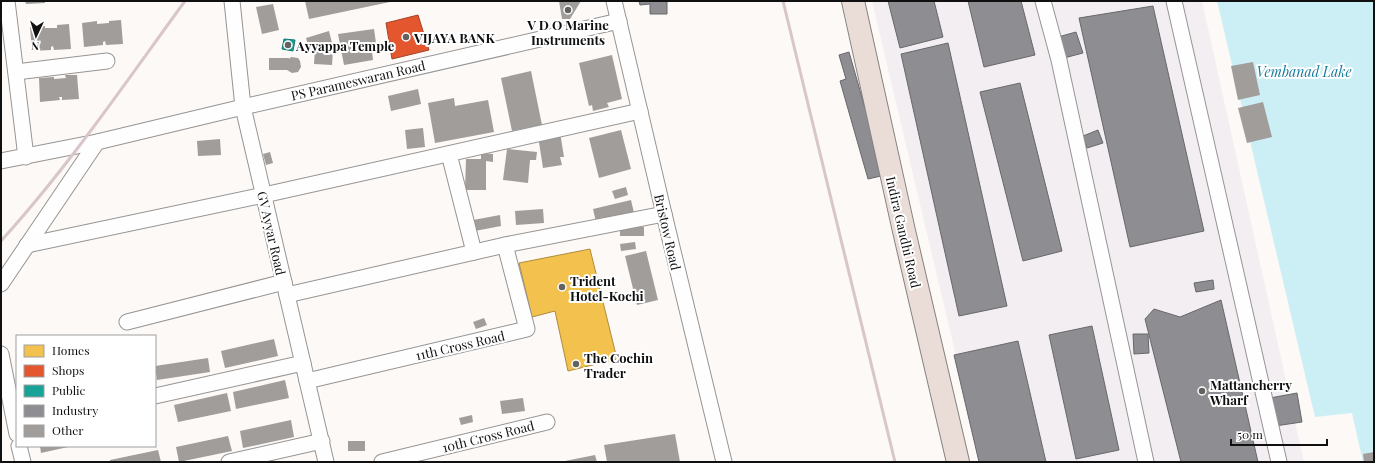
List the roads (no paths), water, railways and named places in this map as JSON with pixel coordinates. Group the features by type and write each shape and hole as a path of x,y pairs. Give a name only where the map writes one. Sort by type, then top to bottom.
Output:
{"highway":[{"name":"Indira Gandhi Road","path":"853,1 904,231 958,462"}],"street":[{"path":"7,1 26,157"},
{"name":"GV Ayyar Road","path":"232,1 243,107 326,462"},
{"name":"Bristow Road","path":"614,1 724,462"},
{"path":"1043,1 1059,60 1146,462"},
{"path":"1174,1 1279,462"},
{"name":"PS Parameswaran Road","path":"1,161 97,142 619,21"},
{"path":"16,72 107,61"},
{"path":"27,246 640,111"},
{"path":"1,284 97,142"},
{"path":"449,154 474,252"},
{"path":"127,322 664,214"},
{"name":"11th Cross Road","path":"307,381 527,329 505,245"},
{"path":"1,354 16,424"},
{"path":"156,396 303,363"},
{"name":"10th Cross Road","path":"382,462 547,422"},
{"path":"238,461 322,441"},
{"path":"20,447 23,462"}],"water":[{"name":"Vembanad Lake","path":"1217,1 1374,1 1374,462 1363,462 1352,413 1315,417"}],"railway":[{"path":"1,241 74,153 185,1"},
{"path":"783,1 895,462"}],"place":[{"name":"V D O Marine Instruments","path":"568,10"},
{"name":"VIJAYA BANK","path":"406,37"},
{"name":"Ayyappa Temple","path":"288,45"},
{"name":"Trident Hotel-Kochi","path":"562,287"},
{"name":"The Cochin Trader","path":"576,364"},
{"name":"Mattancherry Wharf","path":"1202,391"}]}
